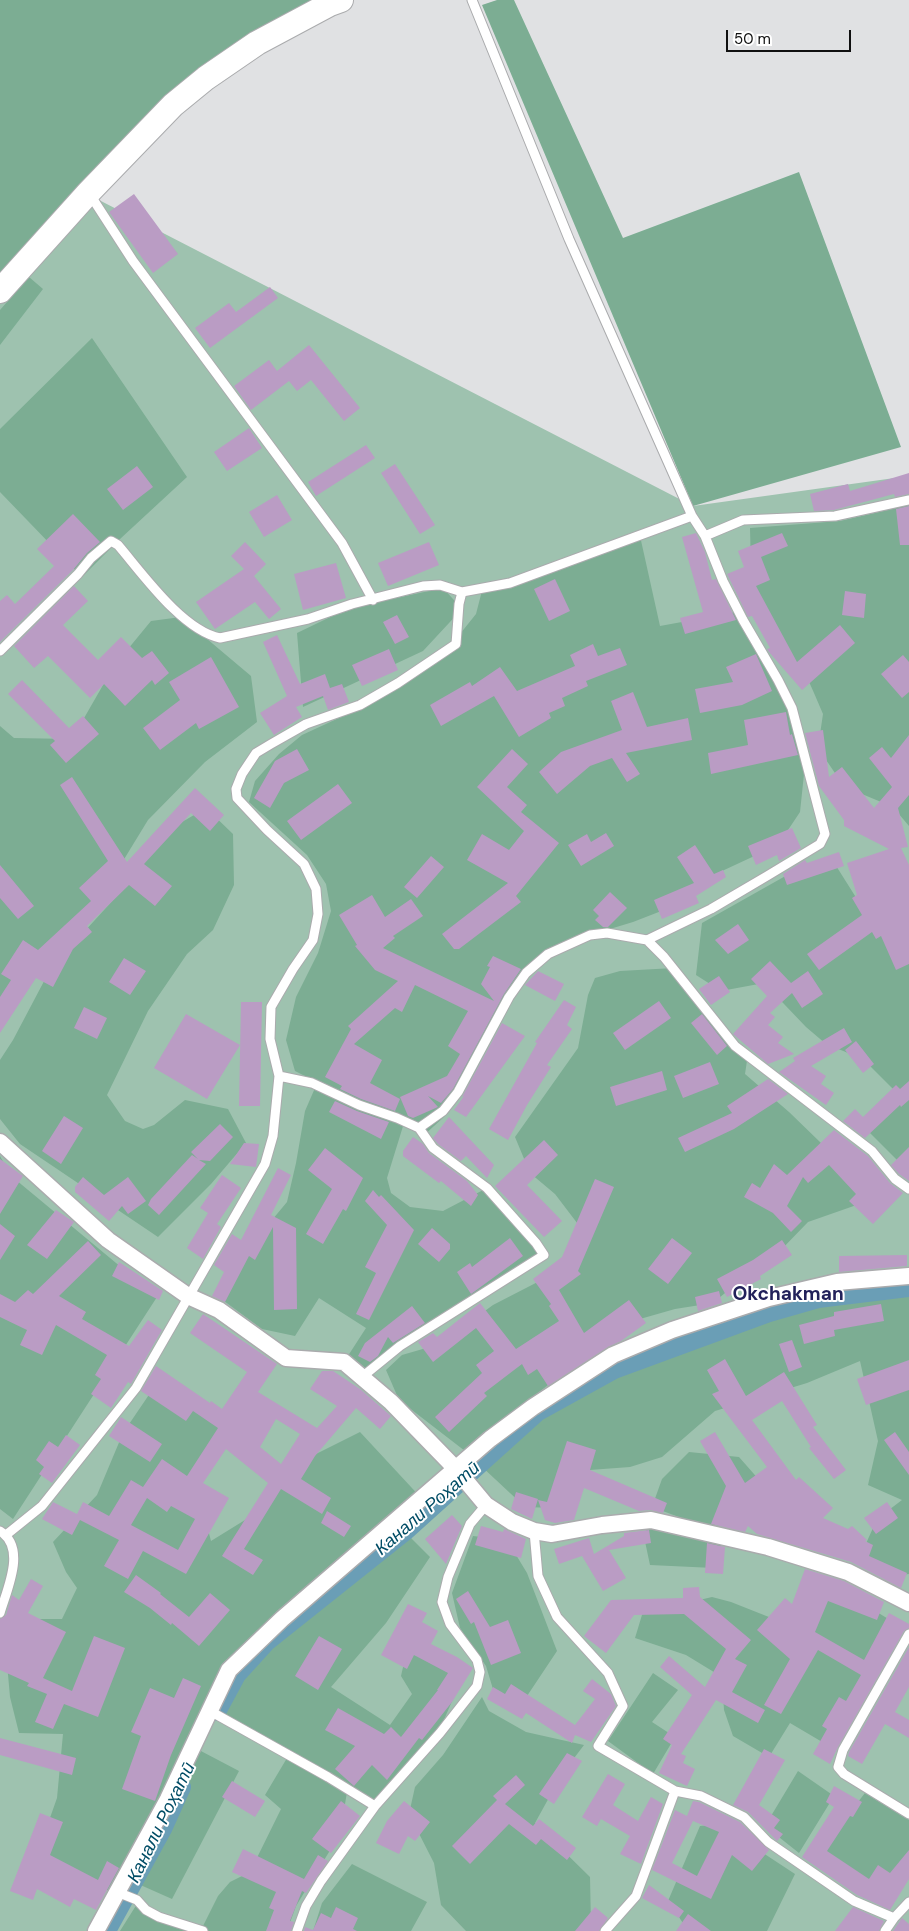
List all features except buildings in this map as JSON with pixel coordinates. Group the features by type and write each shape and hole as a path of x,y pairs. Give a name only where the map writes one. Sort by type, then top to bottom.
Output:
{"street":[{"path":"0,291 89,192 173,105 206,78 257,43 341,0"},
{"path":"0,1142 108,1240 188,1296 219,1310 286,1358 344,1362 391,1402 458,1472 483,1502 512,1522 534,1531 552,1534 602,1524 650,1520 768,1547 848,1572 909,1603"},
{"path":"96,1931 121,1893 212,1712 229,1670 282,1619 458,1472 490,1439 575,1379 613,1355 672,1330 769,1298 837,1282 909,1276"}],"lane":[{"path":"472,0 570,239 692,516 705,536 723,580 743,620 792,708 825,834 820,844 775,872 647,940"},
{"path":"89,192 138,270 342,542 373,600"},
{"path":"705,536 743,520 835,516 909,500"},
{"path":"0,651 78,574 91,558 111,542 118,545 172,608 211,636 220,638 308,619 352,604 423,586 440,586 462,592 510,583 692,516"},
{"path":"0,1613 13,1571 14,1550 3,1533 42,1506 136,1388 265,1164 273,1136 279,1076 270,1039 271,1008 293,969 313,940 318,914 316,889 304,864 247,810 237,798 236,789 242,774 256,753 306,724 360,705 398,684 456,644 459,604 462,592"},
{"path":"419,1128 443,1111 458,1092 509,997 526,973 548,954 590,935 607,933 647,940 664,957 736,1046 872,1151 895,1179 909,1190"},
{"path":"279,1076 312,1083 359,1105 419,1128 433,1148 487,1188 536,1243 544,1255 400,1346 362,1377"},
{"path":"297,1931 306,1906 375,1806 440,1733 478,1686 480,1672 477,1660 450,1624 442,1602 448,1577 470,1524 483,1502"},
{"path":"534,1531 538,1576 557,1617 608,1673 623,1706 598,1746 675,1792 701,1796 744,1817 768,1842 854,1900 894,1918"},
{"path":"909,1634 844,1750 838,1766 844,1774 909,1814"},
{"path":"212,1712 328,1777 375,1806"},
{"path":"605,1931 636,1896 675,1792"},
{"path":"121,1893 137,1900 146,1910 159,1917 203,1931"},
{"path":"885,1931 909,1902"}],"green space":[{"path":"0,0 316,0 237,57 0,290"},
{"path":"497,0 514,0 623,238 799,172 901,447 693,506 482,5"},
{"path":"0,149 693,506 909,476 909,1931 0,1931"},
{"path":"29,277 43,289 0,345 0,310"},
{"path":"92,338 187,477 82,577 0,492 0,429"},
{"path":"909,505 909,826 893,807 862,794 839,779 818,748 823,714 806,675 760,618 751,569 750,528 840,521"},
{"path":"640,536 660,626 742,611 798,724 804,774 800,812 778,845 707,878 669,908 633,922 590,935 541,961 521,985 470,1081 445,1116 423,1136 404,1123 387,1178 391,1193 410,1207 443,1211 487,1188 544,1255 400,1346 362,1377 344,1362 366,1328 319,1298 295,1336 262,1329 220,1298 252,1244 287,1202 305,1111 315,1088 337,1092 295,1071 286,1040 296,997 318,953 331,911 326,884 307,855 249,802 255,781 279,754 302,735 365,706 456,639 476,614 484,583 551,569"},
{"path":"443,588 462,609 423,651 303,707 297,633 349,608"},
{"path":"181,617 251,676 257,722 205,762 148,820 104,892 0,1009 0,726 14,738 72,739 114,666 151,621"},
{"path":"206,808 233,834 234,885 213,930 187,954 148,1011 107,1095 125,1121 143,1129 154,1125 185,1100 228,1109 246,1143 211,1184 158,1237 20,1144 0,1119 0,1060 13,1040 51,968 137,874 165,832"},
{"path":"833,861 874,926 909,903 909,1169 902,1165 862,1125 895,1091 863,1059 826,1044 806,1027 764,983 721,991 696,975 702,923 789,874"},
{"path":"674,968 748,1054 745,1074 820,1142 868,1201 808,1222 778,1253 749,1273 713,1303 675,1309 626,1323 465,1451 399,1400 386,1370 402,1355 440,1344 493,1305 559,1271 587,1236 555,1194 530,1173 515,1137 578,1048 588,995 595,978 620,971"},
{"path":"0,1156 10,1175 157,1297 13,1519 0,1509"},
{"path":"909,1288 909,1574 890,1576 860,1557 877,1519 902,1500 868,1485 878,1441 860,1361 807,1383 715,1411 662,1457 630,1467 576,1471 556,1508 525,1507 480,1465 538,1412 614,1370 769,1313 818,1299"},
{"path":"159,1380 225,1421 185,1487 204,1514 211,1541 245,1520 302,1461 360,1432 424,1501 225,1674 117,1892 59,1880 39,1849 57,1798 63,1734 19,1733 10,1697 6,1652 33,1619 62,1619 77,1588 66,1572 53,1542 97,1495 123,1433"},
{"path":"689,1452 739,1457 761,1482 724,1526 695,1523 652,1507 662,1479"},
{"path":"663,1523 724,1536 714,1568 650,1565 643,1532"},
{"path":"405,1532 430,1557 386,1623 331,1687 390,1725 412,1694 401,1676 406,1654 444,1659 459,1685 443,1722 430,1740 374,1800 348,1786 340,1834 296,1906 287,1931 120,1931 137,1904 202,1928 218,1896 230,1882 250,1872 281,1809 265,1795 290,1753 216,1713 237,1675 267,1642"},
{"path":"473,1536 507,1540 527,1573 557,1651 521,1705 496,1699 486,1666 460,1628 452,1593"},
{"path":"815,1585 857,1600 895,1623 829,1746 790,1723 769,1757 733,1736 724,1710 722,1677 686,1655 635,1638 645,1605 670,1607 712,1597 731,1602 779,1621"},
{"path":"653,1673 678,1690 652,1722 675,1737 653,1774 608,1741"},
{"path":"482,1697 489,1711 526,1732 584,1745 562,1774 535,1823 590,1877 591,1926 587,1931 466,1931 441,1905 434,1863 409,1814 415,1787 443,1755"},
{"path":"199,1750 239,1771 172,1899 136,1883"},
{"path":"798,1771 834,1796 799,1853 765,1826"},
{"path":"865,1793 909,1820 909,1863 883,1897 818,1853"},
{"path":"723,1824 795,1874 767,1931 686,1931 687,1929 668,1901 700,1826"},
{"path":"352,1864 427,1902 411,1931 313,1931 322,1903"}],"waterway":[{"name":"Канали Роҳатӣ","path":"217,1712 237,1675 267,1642 405,1532 538,1412 614,1370 769,1313 818,1299 909,1288"},
{"name":"Канали Роҳатӣ","path":"107,1931 163,1829 182,1787"}],"district":[{"name":"Okchakman","path":"788,1295"}]}
